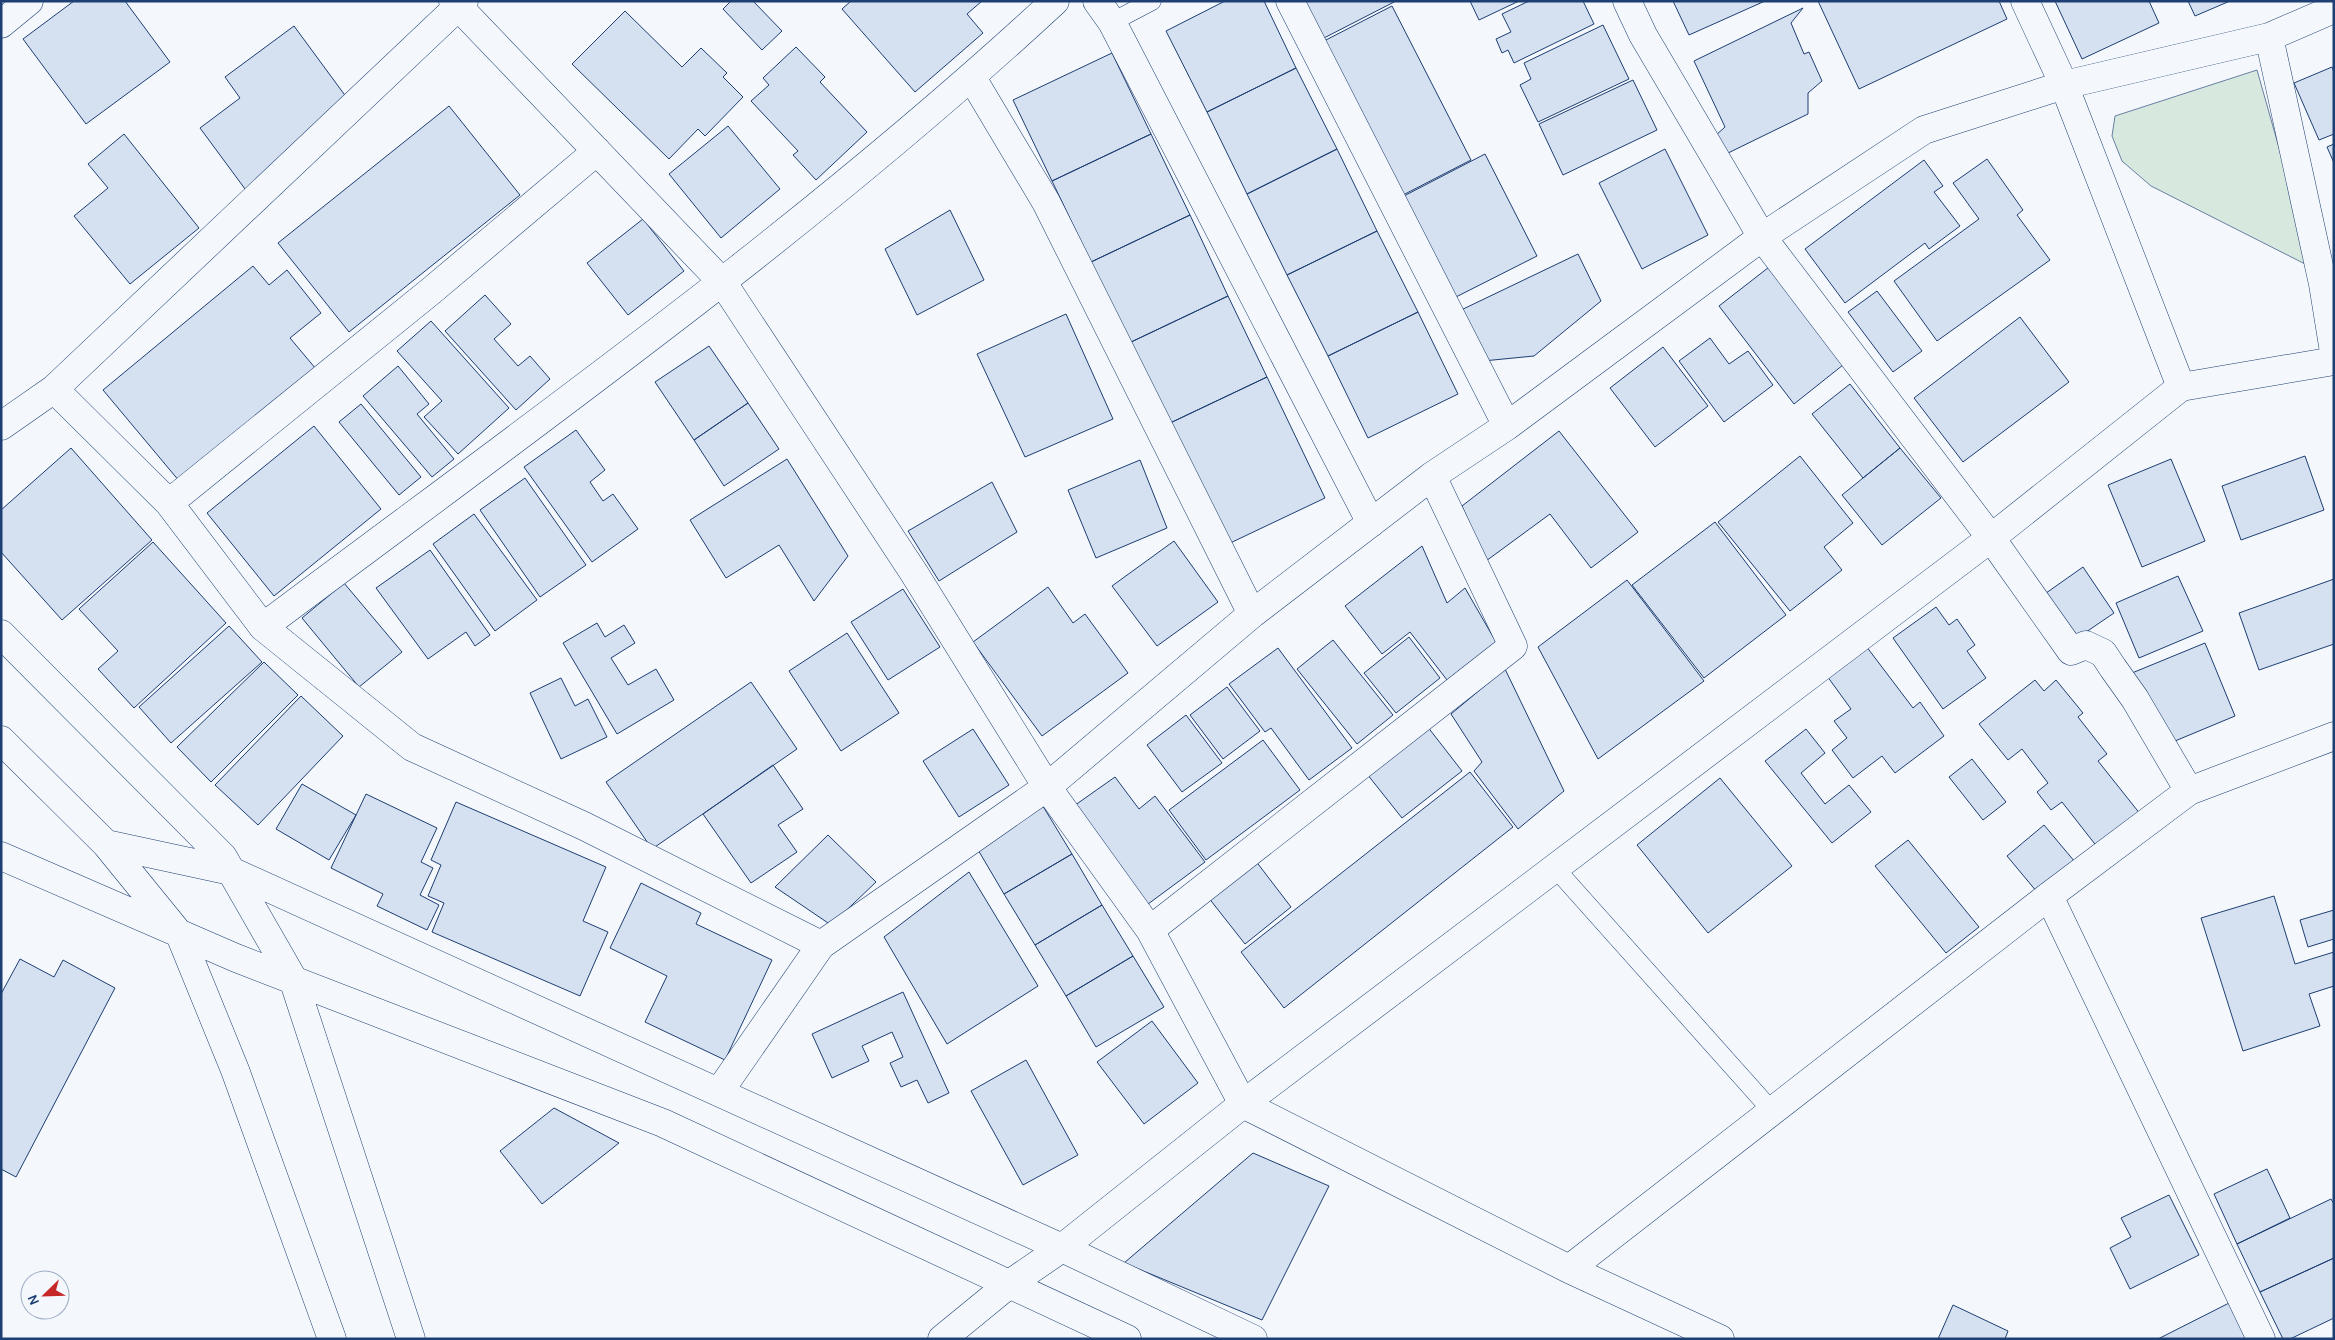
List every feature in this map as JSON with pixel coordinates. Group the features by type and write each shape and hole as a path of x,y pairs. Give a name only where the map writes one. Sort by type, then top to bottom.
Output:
{"street":[{"path":"1,24 29,1"},
{"path":"264,627 723,283 972,78 1055,1"},
{"path":"1290,1 1507,426"},
{"path":"1627,1 1643,35 1762,237 1991,538 2071,651 2086,645 2102,653 2135,699 2189,791"},
{"path":"2026,1 2064,85 2181,387"},
{"path":"1,426 54,388 458,3 723,283 914,573 1047,787 1150,930 1243,1104 1569,1269 1720,1339"},
{"path":"719,1092 821,945 1047,787 1252,614 1432,476 1507,426 1762,237 1924,130 2064,85 2269,37 2334,9"},
{"path":"1104,12 1371,523"},
{"path":"2269,37 2323,284 2334,352"},
{"path":"972,78 1046,202 1252,614"},
{"path":"169,503 431,291 597,151"},
{"path":"948,1337 1008,1285 1062,1248 1243,1104 1991,538 2181,387 2334,361"},
{"path":"54,388 169,503 264,627 412,747 584,826 821,945"},
{"path":"1150,930 1513,646 1432,476"},
{"path":"1,634 223,857 232,872 293,979 411,1339"},
{"path":"1569,1269 2049,896 2189,791 2334,736"},
{"path":"1,740 106,844 180,935 235,1070 332,1339"},
{"path":"106,844 232,872 1062,1248 1253,1339"},
{"path":"1,856 180,935 663,1124 1127,1339"},
{"path":"2049,896 2261,1339"}],"lane":[{"path":"1104,12 1152,1"},
{"path":"1555,868 1772,1111"}],"shaded area":[{"path":"2257,70 2313,268 2151,186 2122,161 2112,136 2115,116"}],"building":[{"path":"74,1 125,1 170,62 86,124 23,39"},
{"path":"731,1 753,1 782,31 762,50 723,9"},
{"path":"851,1 982,1 967,14 983,33 915,92 842,9"},
{"path":"1225,1 1264,1 1296,68 1207,112 1166,31"},
{"path":"1303,1 1396,1 1322,39"},
{"path":"1470,1 1519,1 1479,20"},
{"path":"1529,1 1583,1 1594,24 1514,63 1508,50 1502,53 1496,39 1511,32 1502,14"},
{"path":"1673,1 1765,1 1689,35"},
{"path":"1818,1 1999,1 2007,19 1859,89"},
{"path":"2055,1 2149,1 2159,23 2082,59"},
{"path":"2188,1 2230,1 2195,16"},
{"path":"1392,6 1471,160 1403,195 1324,41"},
{"path":"1803,8 1791,23 1804,54 1809,52 1822,81 1808,93 1808,114 1726,154 1716,135 1725,127 1694,61"},
{"path":"625,11 682,67 701,48 727,73 723,77 743,97 705,136 698,129 669,159 572,64"},
{"path":"1603,25 1629,79 1538,122 1520,85 1531,79 1524,63"},
{"path":"294,26 358,113 248,193 200,128 240,98 225,77"},
{"path":"796,47 825,77 820,82 867,132 816,180 793,155 798,151 751,101 769,85 763,78"},
{"path":"1112,53 1151,134 1052,181 1013,100"},
{"path":"2332,67 2334,72 2334,134 2319,140 2294,83"},
{"path":"1296,68 1337,149 1247,194 1207,112"},
{"path":"1633,80 1657,130 1563,175 1539,124"},
{"path":"449,106 520,195 349,332 278,243"},
{"path":"728,126 780,189 721,238 669,174"},
{"path":"124,134 199,228 130,284 74,216 108,188 88,164"},
{"path":"1151,134 1190,215 1091,262 1052,181"},
{"path":"2334,144 2334,163 2327,147"},
{"path":"1337,149 1377,231 1287,275 1247,194"},
{"path":"1665,149 1708,235 1642,269 1599,183"},
{"path":"1485,154 1537,256 1452,299 1400,198"},
{"path":"1987,159 2023,210 2017,215 2050,260 1937,341 1894,281 1979,219 1953,183"},
{"path":"1924,160 1943,186 1934,192 1960,226 1929,249 1925,243 1845,303 1805,249"},
{"path":"950,210 984,280 917,315 885,249"},
{"path":"1190,215 1228,296 1129,343 1091,262"},
{"path":"643,219 684,271 628,315 587,263"},
{"path":"1377,231 1418,312 1328,356 1287,275"},
{"path":"1578,254 1601,301 1534,356 1483,361 1459,311"},
{"path":"1773,264 1848,361 1794,404 1719,306"},
{"path":"253,266 269,285 287,270 321,313 290,338 316,369 180,482 103,390"},
{"path":"1877,291 1922,351 1893,372 1848,312"},
{"path":"485,295 511,324 494,339 518,366 530,356 550,379 516,410 445,331"},
{"path":"1228,296 1267,377 1168,424 1129,343"},
{"path":"1418,312 1458,394 1368,438 1328,356"},
{"path":"1066,314 1113,419 1025,457 977,354"},
{"path":"2020,317 2069,382 1963,462 1914,398"},
{"path":"431,321 509,408 458,454 424,417 442,401 397,351"},
{"path":"1710,338 1729,364 1748,351 1773,385 1724,422 1679,361"},
{"path":"709,346 748,403 694,440 655,382"},
{"path":"1663,347 1708,406 1655,447 1610,388"},
{"path":"398,366 429,404 417,414 454,459 432,477 363,396"},
{"path":"1267,377 1325,498 1226,545 1168,424"},
{"path":"1850,384 1900,448 1863,478 1812,414"},
{"path":"748,403 779,449 724,486 694,440"},
{"path":"361,404 421,477 399,495 339,422"},
{"path":"314,426 381,509 274,596 207,513"},
{"path":"576,430 605,470 590,482 603,501 613,494 638,529 592,562 524,467"},
{"path":"1559,431 1638,532 1591,568 1550,514 1486,561 1462,506"},
{"path":"71,448 152,540 62,620 1,552 1,510"},
{"path":"1900,448 1941,498 1882,545 1842,495"},
{"path":"1800,456 1853,523 1824,547 1842,570 1790,611 1718,522"},
{"path":"2305,456 2324,510 2241,540 2222,486"},
{"path":"787,459 848,556 814,601 779,545 726,578 690,520"},
{"path":"2171,459 2205,541 2142,567 2108,485"},
{"path":"1140,460 1167,528 1096,558 1068,490"},
{"path":"525,478 586,565 540,597 480,510"},
{"path":"992,482 1017,532 939,581 908,531"},
{"path":"474,514 537,600 495,631 433,544"},
{"path":"1715,522 1786,615 1704,678 1632,585"},
{"path":"1174,541 1218,602 1157,646 1112,586"},
{"path":"153,542 226,623 134,708 98,669 118,651 79,609"},
{"path":"1422,546 1447,603 1465,588 1496,642 1447,680 1410,632 1382,654 1345,606"},
{"path":"430,550 490,635 475,646 466,632 428,659 376,588"},
{"path":"2083,567 2114,613 2070,643 2039,598"},
{"path":"2178,576 2203,631 2139,658 2116,603"},
{"path":"2334,579 2334,644 2259,670 2239,613"},
{"path":"1627,580 1704,681 1598,759 1538,647"},
{"path":"344,583 402,652 359,687 302,618"},
{"path":"1048,587 1073,623 1085,614 1128,673 1042,736 973,642"},
{"path":"903,589 940,647 888,680 851,622"},
{"path":"1936,607 1949,625 1957,619 1975,645 1967,651 1986,678 1943,709 1893,638"},
{"path":"597,623 605,637 624,625 635,643 611,658 628,685 656,669 674,700 617,734 563,643"},
{"path":"229,626 262,662 171,743 139,707"},
{"path":"847,633 899,713 841,751 789,671"},
{"path":"1409,637 1440,678 1396,713 1364,673"},
{"path":"1333,640 1393,715 1357,744 1297,669"},
{"path":"2205,643 2235,716 2163,746 2132,673"},
{"path":"1866,646 1913,708 1920,702 1944,736 1895,773 1882,756 1853,778 1832,750 1847,738 1834,721 1851,709 1827,676"},
{"path":"1278,648 1352,748 1309,780 1271,728 1265,732 1229,684"},
{"path":"264,662 298,695 211,782 177,747"},
{"path":"1505,669 1564,791 1518,829 1474,771 1482,762 1451,714"},
{"path":"561,678 575,706 588,699 607,737 561,759 530,693"},
{"path":"2035,680 2044,691 2056,680 2083,713 2078,717 2107,754 2098,761 2141,815 2098,848 2062,802 2051,810 2037,792 2048,783 2022,749 2008,760 1979,724"},
{"path":"751,682 797,749 652,849 606,782"},
{"path":"1227,687 1260,731 1223,759 1190,715"},
{"path":"301,696 343,736 258,825 215,785"},
{"path":"1186,715 1222,763 1182,792 1147,745"},
{"path":"1427,726 1462,771 1402,818 1367,774"},
{"path":"973,729 1009,785 959,817 923,761"},
{"path":"1806,729 1825,753 1801,773 1825,804 1849,785 1871,812 1832,843 1765,761"},
{"path":"1263,740 1300,790 1206,860 1169,810"},
{"path":"1972,759 2006,802 1983,820 1949,777"},
{"path":"773,765 803,809 778,825 797,852 751,883 703,814"},
{"path":"1470,772 1513,827 1284,1008 1241,952"},
{"path":"1115,777 1139,809 1155,796 1205,862 1144,907 1071,808"},
{"path":"1720,778 1792,866 1708,933 1637,845"},
{"path":"302,784 356,815 329,860 276,829"},
{"path":"366,794 437,828 421,862 433,868 420,895 439,905 427,930 377,906 383,894 331,868"},
{"path":"456,802 606,867 583,921 608,932 580,996 432,932 444,903 428,896 441,865 431,860"},
{"path":"1041,803 1072,854 1004,894 974,843"},
{"path":"2044,825 2075,862 2037,892 2007,856"},
{"path":"828,835 876,882 831,925 775,887"},
{"path":"1908,840 1979,927 1946,953 1875,866"},
{"path":"1072,854 1102,905 1035,945 1004,894"},
{"path":"1255,860 1291,907 1245,944 1208,897"},
{"path":"969,872 1038,986 947,1044 884,937"},
{"path":"641,883 701,913 696,924 772,960 725,1060 645,1022 667,976 610,948"},
{"path":"2274,896 2295,964 2334,952 2334,986 2309,994 2320,1026 2243,1051 2201,918"},
{"path":"1102,905 1133,956 1066,996 1035,945"},
{"path":"2334,910 2334,939 2308,947 2300,920"},
{"path":"1133,956 1164,1007 1096,1047 1066,996"},
{"path":"20,959 54,977 63,960 115,988 16,1177 1,1169 1,994"},
{"path":"903,992 949,1093 928,1103 917,1080 901,1087 890,1063 903,1057 892,1032 862,1046 869,1061 832,1078 812,1034"},
{"path":"1152,1021 1198,1083 1144,1124 1097,1062"},
{"path":"1026,1060 1078,1155 1023,1185 971,1091"},
{"path":"554,1108 619,1143 542,1204 500,1151"},
{"path":"1253,1153 1329,1186 1262,1320 1124,1263"},
{"path":"2267,1169 2290,1218 2237,1244 2214,1194"},
{"path":"2169,1195 2199,1255 2130,1289 2110,1248 2131,1237 2121,1218"},
{"path":"2331,1199 2334,1204 2334,1258 2260,1292 2237,1244"},
{"path":"2334,1258 2334,1318 2290,1339 2283,1339 2260,1292"},
{"path":"2233,1301 2252,1339 2158,1339"},
{"path":"1953,1305 2008,1331 2005,1339 1938,1339"}]}
